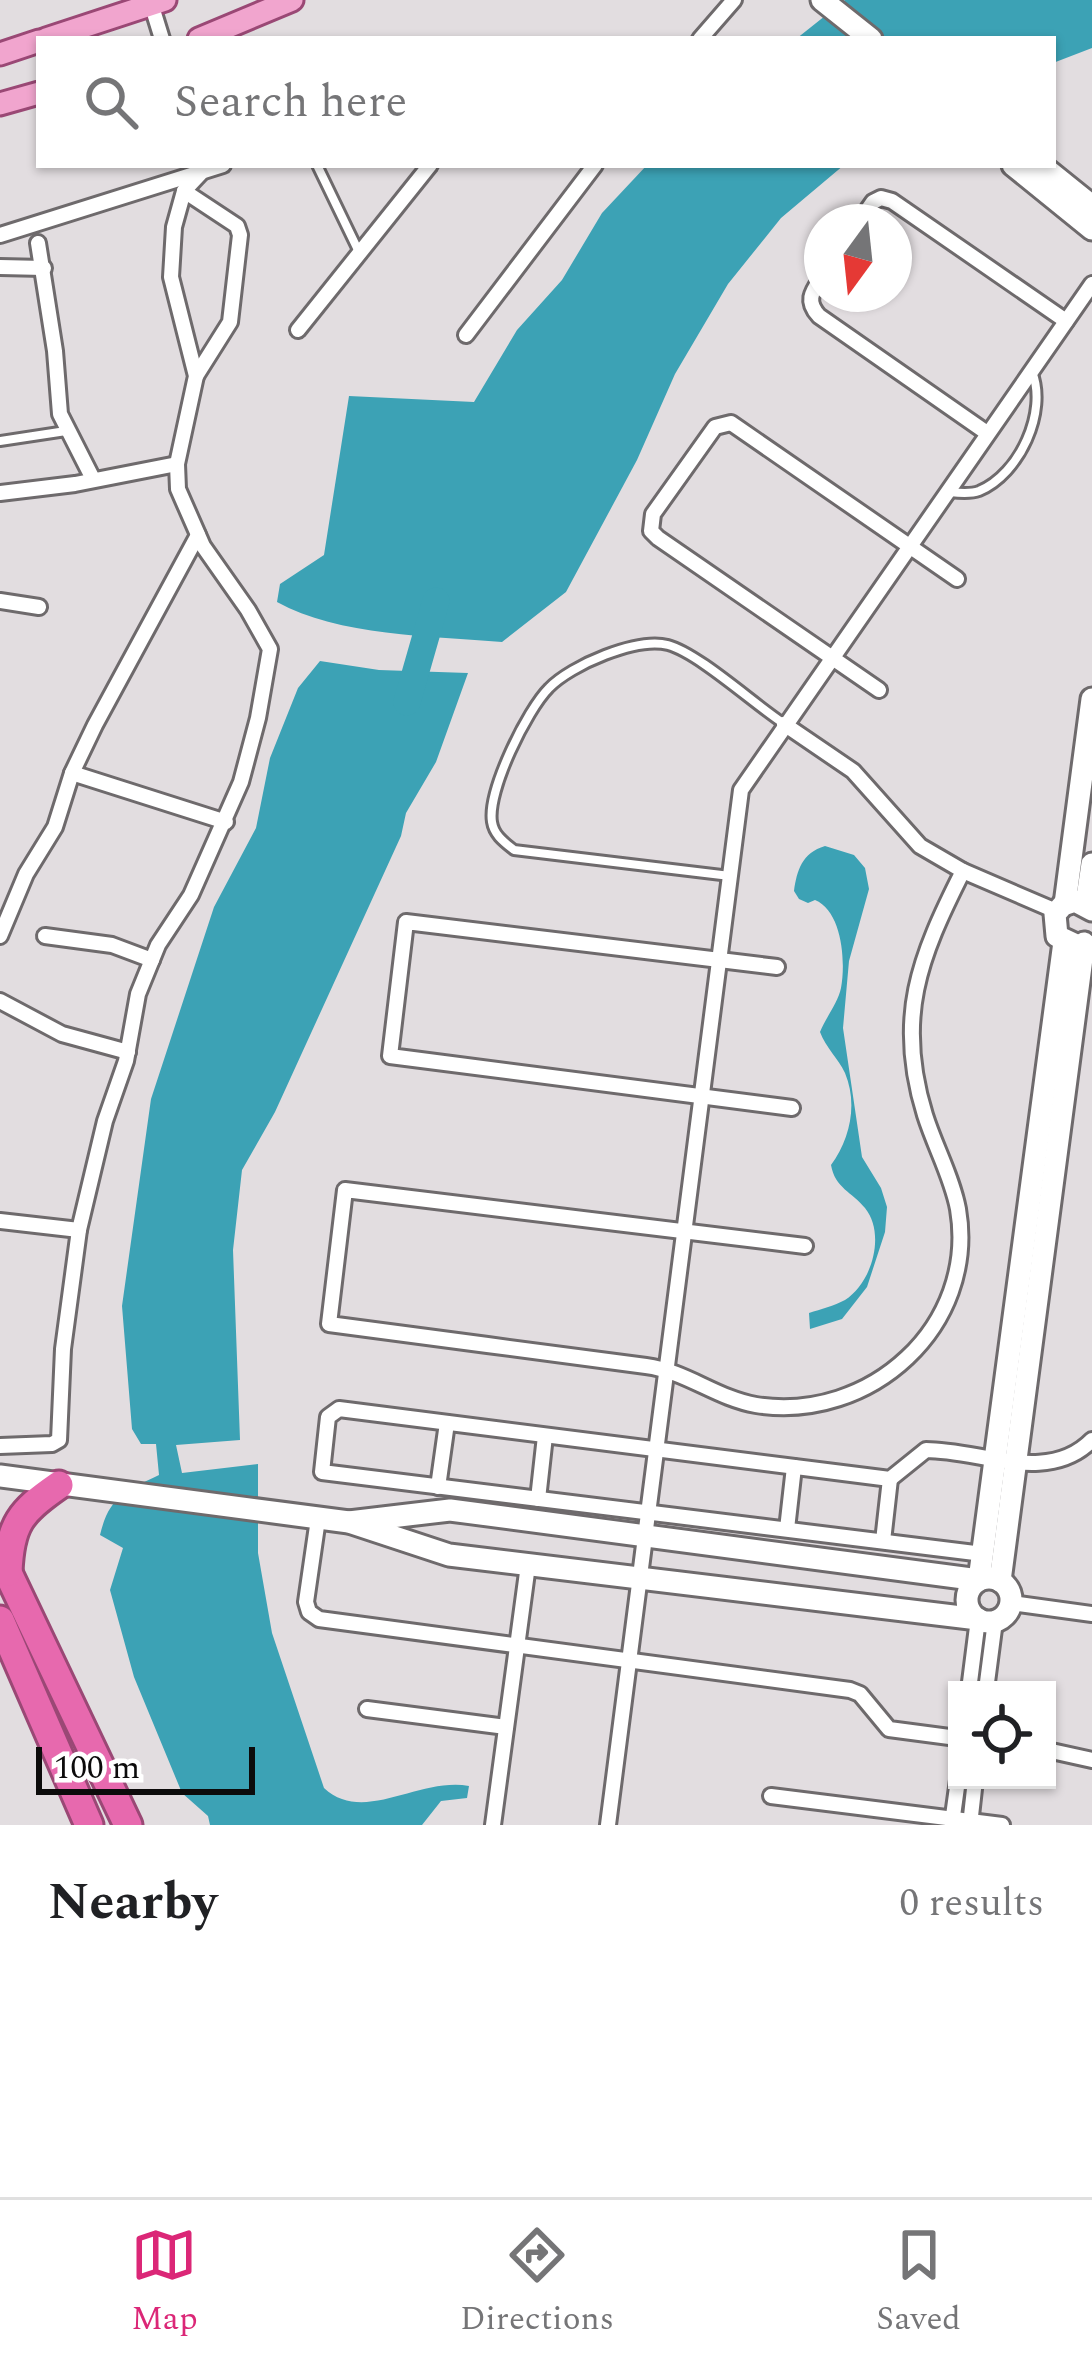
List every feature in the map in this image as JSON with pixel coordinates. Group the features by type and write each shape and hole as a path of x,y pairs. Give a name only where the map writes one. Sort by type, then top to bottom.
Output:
{"highway":[{"path":"71,1487 22,1513 9,1539 4,1564 128,1825"},
{"path":"0,1620 89,1825"}],"main road":[{"path":"207,36 292,0"},
{"path":"54,36 155,2"},
{"path":"0,54 36,42"},
{"path":"0,104 36,94"}],"street":[{"path":"703,36 734,0"},
{"path":"821,0 867,36"},
{"path":"155,2 161,36"},
{"path":"298,330 428,168"},
{"path":"466,335 593,168"},
{"path":"1017,168 1092,229"},
{"path":"1045,168 1092,206"},
{"path":"196,376 171,277 174,226 184,191 199,170"},
{"path":"0,235 199,170"},
{"path":"0,1446 58,1440 63,1349 79,1230 105,1120 127,1057 138,994 169,922 190,895 226,822 258,718 269,649 198,535 178,489 177,464 196,376 230,322 240,235 237,226 184,191"},
{"path":"912,215 1066,321"},
{"path":"38,243 60,414 93,479"},
{"path":"0,267 44,268"},
{"path":"608,1825 741,790 1092,284"},
{"path":"815,312 988,433"},
{"path":"879,690 658,538 650,531 653,514 716,427 730,423 957,579"},
{"path":"0,493 177,464"},
{"path":"0,936 26,874 55,827 72,773 198,535"},
{"path":"0,598 39,607"},
{"path":"1073,907 1084,828 1092,702"},
{"path":"784,724 853,771 920,846 963,872 1073,907"},
{"path":"72,773 226,822"},
{"path":"990,1581 1080,940 1055,933 1053,920 1073,907 1092,864"},
{"path":"806,1246 345,1190 329,1324 667,1368 742,1401 784,1407 813,1405 854,1393 892,1372 932,1330 957,1278 961,1247 954,1192 923,1111 910,1011 936,925 963,872"},
{"path":"777,967 406,922 390,1056 792,1108"},
{"path":"46,936 112,945 152,960"},
{"path":"0,1001 62,1034 127,1057"},
{"path":"0,1221 79,1230"},
{"path":"349,1522 449,1555 987,1620 1006,1613 1011,1603 1009,1590 990,1581 646,1523 538,1499 322,1472 328,1417 335,1410 890,1479"},
{"path":"438,1487 447,1423"},
{"path":"538,1499 545,1436"},
{"path":"883,1541 890,1479 926,1450 1063,1462 1092,1440"},
{"path":"990,1581 983,1554 1006,1459"},
{"path":"787,1529 794,1467"},
{"path":"0,1476 349,1522 450,1510 787,1529 983,1554"},
{"path":"318,1519 306,1596 314,1616 325,1621 850,1690 860,1694 889,1729 948,1737"},
{"path":"493,1825 528,1565"},
{"path":"986,1681 987,1620 967,1600 970,1588 990,1581"},
{"path":"1011,1603 1092,1614"},
{"path":"971,1681 987,1620"},
{"path":"367,1708 506,1727"},
{"path":"1056,1752 1092,1760"},
{"path":"952,1822 957,1789"},
{"path":"970,1823 974,1789"},
{"path":"771,1796 1002,1825"}],"lane":[{"path":"318,168 360,253"},
{"path":"946,491 977,492 997,479 1019,453 1037,404 1031,371"},
{"path":"0,441 67,430"},
{"path":"730,876 514,850 500,840 492,823 493,797 548,688 608,654 650,644 670,645 784,724"}],"water":[{"path":"845,0 1092,0 1092,48 1056,62 1056,36 800,36"},
{"path":"644,168 840,168 781,218 728,284 675,374 637,460 566,592 502,642 357,628 277,602 280,584 324,555 349,396 474,402 517,330 562,280 602,213"},
{"path":"320,661 379,670 468,673 436,762 406,813 401,836 275,1112 242,1170 233,1250 240,1440 176,1445 182,1473 258,1464 258,1553 272,1633 324,1788 356,1802 450,1785 469,1786 467,1798 441,1801 422,1825 210,1825 208,1816 182,1793 134,1677 110,1590 123,1548 100,1535 108,1512 120,1497 159,1475 156,1444 141,1444 132,1429 122,1306 151,1099 214,907 256,828 270,758 298,688"},
{"path":"825,846 854,855 865,868 869,889 849,961 843,1028 862,1157 887,1207 885,1232 867,1287 842,1319 810,1329 809,1313 845,1300 862,1282 875,1244 865,1208 840,1184 831,1165 847,1133 851,1109 845,1073 820,1032 841,988 840,938 824,906 799,899 794,891 802,863"}],"waterway":[{"path":"407,702 436,601"},
{"path":"421,671 425,636"}]}
